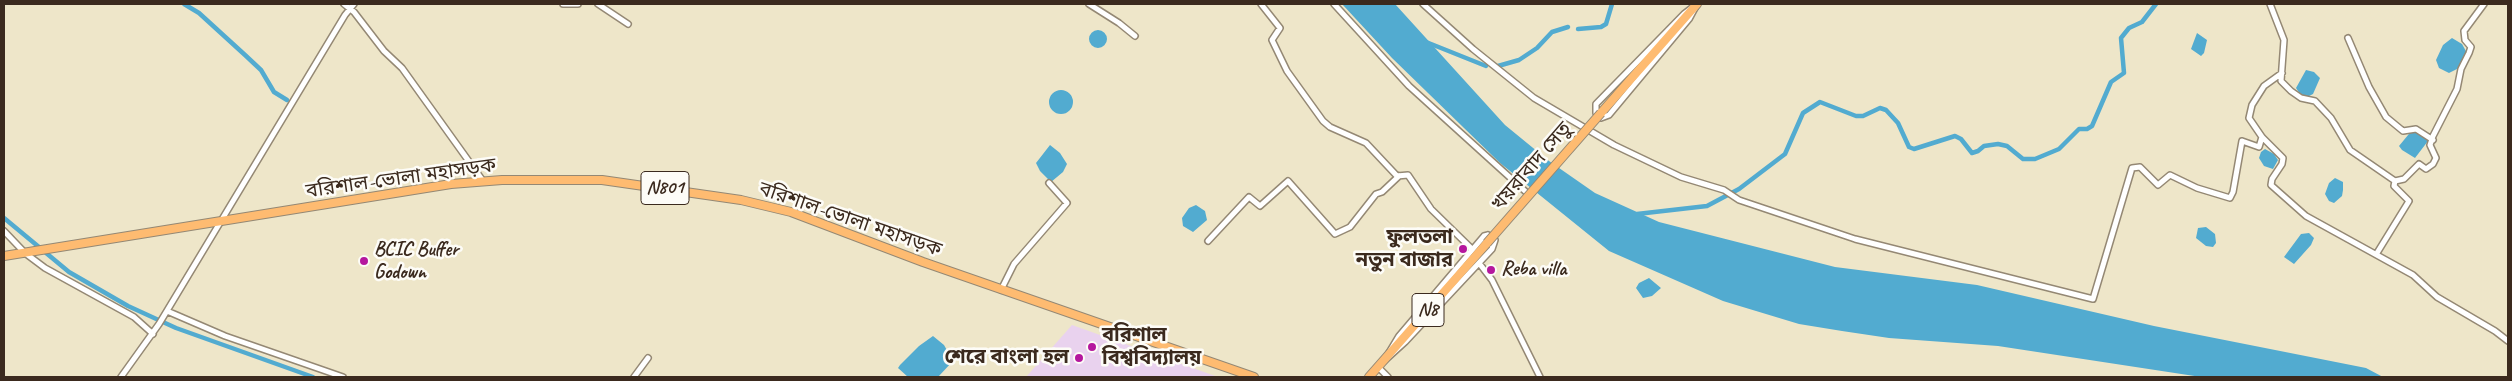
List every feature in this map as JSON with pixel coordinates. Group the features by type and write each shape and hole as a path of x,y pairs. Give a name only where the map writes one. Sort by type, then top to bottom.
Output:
{"highway":[{"name":"খয়রাবাদ সেতু","path":"1381,364 1697,4"},
{"name":"বরিশাল-ভোলা মহাসড়ক","path":"4,256 219,223 451,184 483,181 602,180 741,200 791,212 1001,290 1254,377"},
{"name":"N8","path":"1369,377 1381,364"}],"street":[{"path":"344,4 352,6 384,51 402,68 483,181"},
{"path":"564,4 578,4"},
{"path":"598,4 628,24"},
{"path":"1089,4 1120,23 1135,36"},
{"path":"1261,4 1280,28 1272,40 1284,65 1323,121 1330,127 1366,143 1399,176"},
{"path":"1334,4 1409,86 1526,192"},
{"path":"1423,4 1473,49 1534,98 1591,132 1681,177 1724,190 1739,200 1855,239 2093,299 2132,168 2140,167 2158,185 2170,175 2197,188 2230,198 2233,192 2242,141 2260,147 2262,137"},
{"path":"1697,4 1689,18 1609,115 1601,118 1596,113 1596,104 1684,14 1697,4"},
{"path":"2270,4 2284,40 2282,81 2301,98 2315,101 2331,118 2350,150 2395,180 2404,179 2419,164 2426,169 2433,164 2436,158 2430,145 2457,89 2461,69 2469,53 2470,47 2465,40 2464,31 2484,4"},
{"path":"121,377 166,313 352,6"},
{"path":"2348,38 2369,87 2386,117 2403,131 2416,129 2433,140"},
{"path":"2282,73 2264,86 2252,105 2249,118 2262,137 2282,158 2282,164 2272,179 2271,185 2306,216 2377,253 2413,275 2437,297 2495,331 2508,341"},
{"path":"1208,241 1249,197 1260,206 1288,182 1335,234 1350,227 1376,194 1382,192 1399,176 1408,176 1431,209 1472,248"},
{"path":"2377,253 2409,201 2394,186 2395,180"},
{"path":"1001,290 1014,264 1067,203 1049,183"},
{"path":"4,231 26,253 45,268 134,317 152,334"},
{"path":"1488,234 1495,240 1492,249 1405,342 1381,364 1399,336 1472,248 1488,234"},
{"path":"1479,263 1496,288 1540,377"},
{"path":"166,313 225,336 343,377"},
{"path":"634,377 648,358"},
{"path":"1381,364 1388,377"}],"shaded area":[{"name":"বরিশাল বিশ্ববিদ্যালয়","path":"1072,325 1218,377 1026,377"}],"water":[{"path":"1342,4 1395,4 1505,125 1549,161 1595,193 1659,222 1835,267 1977,285 2154,326 2366,368 2383,377 2201,377 1998,346 1889,338 1842,331 1799,324 1723,301 1609,251 1500,163 1392,58"},
{"path":"1094,30 1102,30 1107,35 1105,46 1094,48 1089,43 1089,35"},
{"path":"2197,33 2207,40 2204,53 2201,56 2191,49"},
{"path":"2452,38 2462,44 2467,53 2457,69 2449,73 2439,68 2436,60 2443,45"},
{"path":"2306,70 2314,72 2320,78 2313,94 2307,97 2300,94 2296,88"},
{"path":"1061,90 1069,94 1073,102 1069,110 1061,114 1053,110 1049,102 1053,94"},
{"path":"2413,129 2428,141 2415,158 2399,146"},
{"path":"1050,145 1060,153 1067,164 1063,172 1051,182 1040,171 1036,163"},
{"path":"2265,149 2274,154 2278,160 2273,169 2264,166 2259,158 2261,152"},
{"path":"2335,178 2343,182 2343,190 2342,196 2334,203 2329,201 2325,194 2329,183"},
{"path":"1196,205 1205,211 1207,220 1193,232 1183,226 1182,218 1189,208"},
{"path":"2206,227 2215,234 2216,243 2213,247 2206,246 2196,238 2198,228"},
{"path":"2309,233 2314,238 2311,245 2294,264 2284,257 2301,234"},
{"path":"1649,278 1661,288 1652,296 1643,298 1636,288 1639,283"},
{"path":"933,336 944,345 953,361 938,377 908,377 898,368 919,346"}],"waterway":[{"path":"184,4 199,13 245,55 261,70 274,92 287,100"},
{"path":"1578,29 1601,27 1606,24 1612,4"},
{"path":"1637,214 1707,206 1739,189 1785,154 1803,113 1820,102 1856,116 1863,116 1880,108 1886,110 1898,123 1909,147 1914,149 1955,136 1961,139 1972,153 1984,146 1998,144 2007,146 2023,159 2035,159 2059,149 2079,129 2087,129 2092,126 2111,82 2124,73 2121,38 2129,28 2142,22 2156,4"},
{"path":"1498,66 1519,60 1537,48 1552,32 1568,27"},
{"path":"1426,42 1486,66"},
{"path":"4,218 69,272 128,306 176,328 313,377"}],"place":[{"name":"ফুলতলা নতুন বাজার","path":"1463,249"},
{"name":"BCIC Buffer Godown","path":"364,261"},
{"name":"Reba villa","path":"1491,270"},
{"name":"বরিশাল বিশ্ববিদ্যালয়","path":"1092,347"},
{"name":"শেরে বাংলা হল","path":"1079,358"}]}
